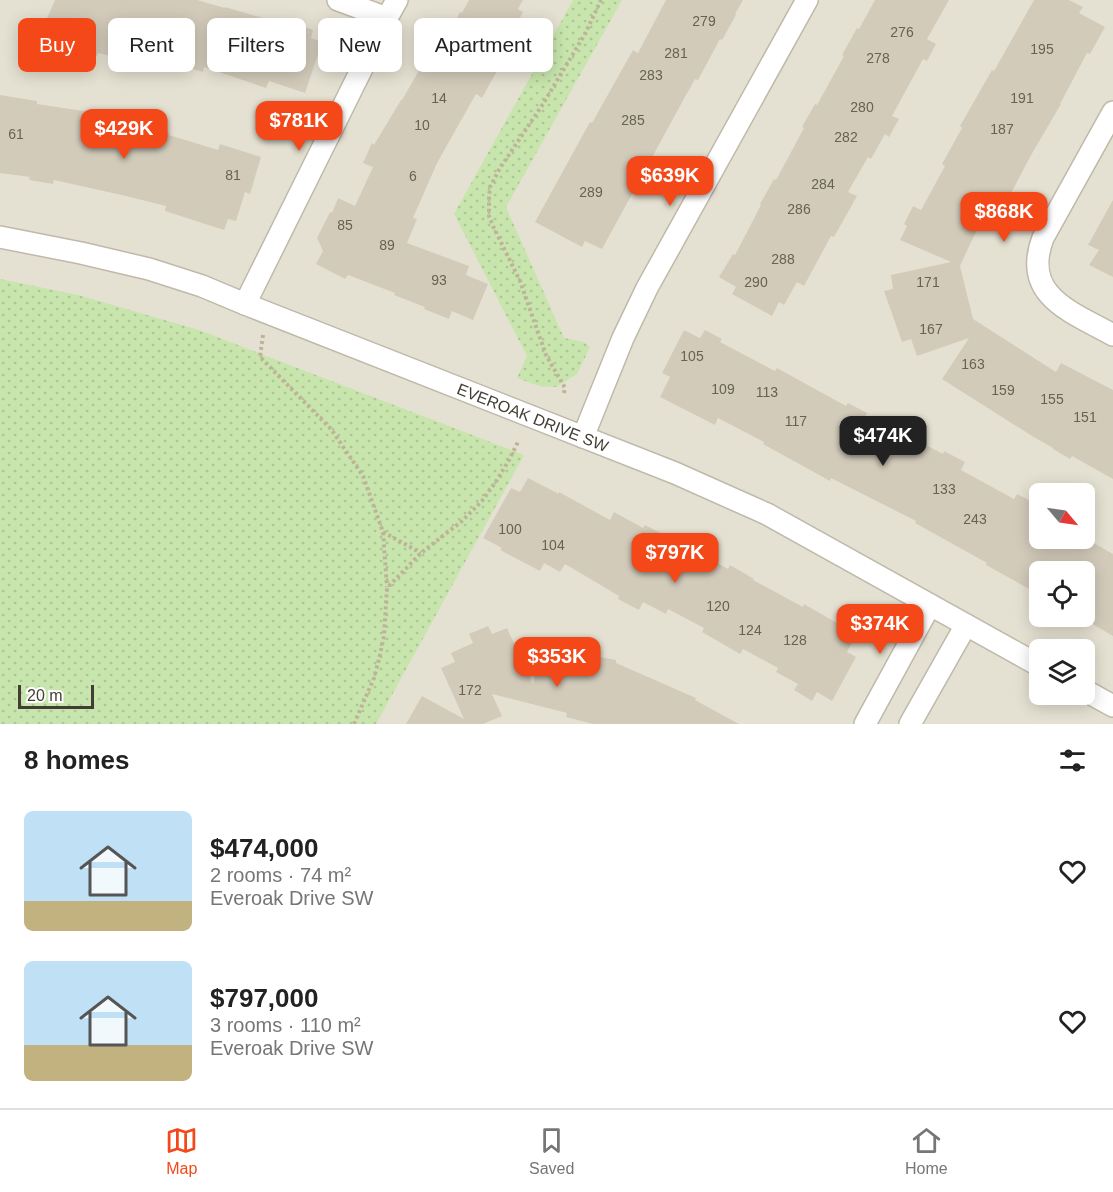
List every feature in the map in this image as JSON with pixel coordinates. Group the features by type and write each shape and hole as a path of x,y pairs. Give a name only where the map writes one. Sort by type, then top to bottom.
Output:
{"street":[{"path":"245,304 392,9 338,0"},
{"path":"583,437 623,338 648,288 807,0"},
{"path":"1113,112 1043,238 1038,252 1037,265 1041,282 1054,300 1113,335"},
{"name":"EVEROAK DRIVE SW","path":"0,237 148,269 202,286 675,473 767,514 1029,660"},
{"path":"865,724 930,605"},
{"path":"910,724 966,625"},
{"path":"1095,696 1113,706"}],"path":[{"path":"564,393 565,388 546,355 520,281 489,216 490,187 585,34 601,0"},
{"path":"273,314 262,338 260,357 331,429 363,476 383,532 387,588 384,636 374,678 354,724"},
{"path":"387,588 421,553 462,521 482,501 497,480 519,440"},
{"path":"383,532 421,553"}],"shaded area":[{"path":"0,0 1113,0 1113,724 0,724"}],"green space":[{"path":"573,0 622,0 506,207 564,338 584,342 590,347 577,374 556,387 539,386 517,378 527,356 454,214 533,72 553,72 553,36"},
{"path":"0,279 78,295 199,330 524,455 376,724 0,724"}],"building":[{"path":"55,0 197,0 263,18 207,18 207,68 204,67 203,72 195,70 195,18 108,18 108,55 98,53 97,56 96,18 47,18"},
{"path":"469,0 523,0 518,9 523,12 520,18 457,18 460,12 462,13"},
{"path":"666,0 743,0 698,80 695,79 602,249 585,241 582,247 535,222 590,122 592,123 633,50 638,53"},
{"path":"875,0 949,0 927,39 936,44 927,61 923,59 892,116 899,119 889,137 885,134 871,159 868,157 848,192 857,196 847,214 834,237 831,236 804,286 797,282 784,305 779,302 772,316 732,294 736,287 719,277 733,254 735,255 760,204 774,179 776,180 804,128 802,127 815,104 817,105 844,56 842,55"},
{"path":"1034,0 1069,0 1083,7 1079,13 1105,27 1090,54 1087,53 1007,201 1002,198 986,226 980,223 960,266 973,319 1056,372 1061,363 1113,390 1113,479 1072,456 1070,459 942,379 969,338 917,356 911,339 902,342 884,291 893,289 891,275 951,262 900,240 907,226 904,224 913,206 921,210 945,166 942,164 962,128 960,126"},
{"path":"306,27 313,30 311,38 318,41 318,54 305,93 269,81 266,88 219,72 306,72"},
{"path":"418,72 496,72 482,98 476,94 437,163 413,218 417,219 407,243 469,266 466,275 488,284 473,320 452,311 449,319 394,295 395,293 348,275 345,279 316,264 323,251 317,238 330,212 332,213 338,198 355,206 373,167 363,163 372,143 374,145"},
{"path":"0,95 37,101 37,104 90,112 169,133 169,135 218,150 220,144 261,157 250,194 245,192 236,221 228,219 224,230 165,211 166,206 54,180 53,184 29,180 30,177 0,173"},
{"path":"1113,200 1113,277 1089,265 1099,250 1088,245"},
{"path":"684,330 700,338 705,330 722,339 720,342 775,371 777,368 846,406 848,403 867,413 865,417 904,437 905,434 943,454 944,451 965,462 961,470 1014,499 1017,494 1029,500 1029,549 1095,549 1095,544 1113,554 1113,636 1095,625 1095,561 1029,561 1029,589 915,523 916,521 831,478 830,481 718,418 715,425 660,397 670,377 662,373"},
{"path":"528,478 610,520 614,512 643,528 645,525 682,543 728,569 730,565 753,580 803,607 804,604 856,634 847,652 856,657 832,701 817,692 812,701 794,690 798,684 776,672 778,668 743,649 740,654 702,632 704,628 668,609 666,614 643,602 639,610 565,564 560,572 544,563 540,571 500,550 502,548 483,538 511,488 520,492"},
{"path":"488,626 492,634 507,628 533,684 543,640 601,653 600,657 616,660 616,663 696,698 695,700 739,724 593,724 566,717 567,713 492,694 502,716 483,724 406,724 422,696 464,719 441,668 455,662 451,653 473,643 469,634"}]}
